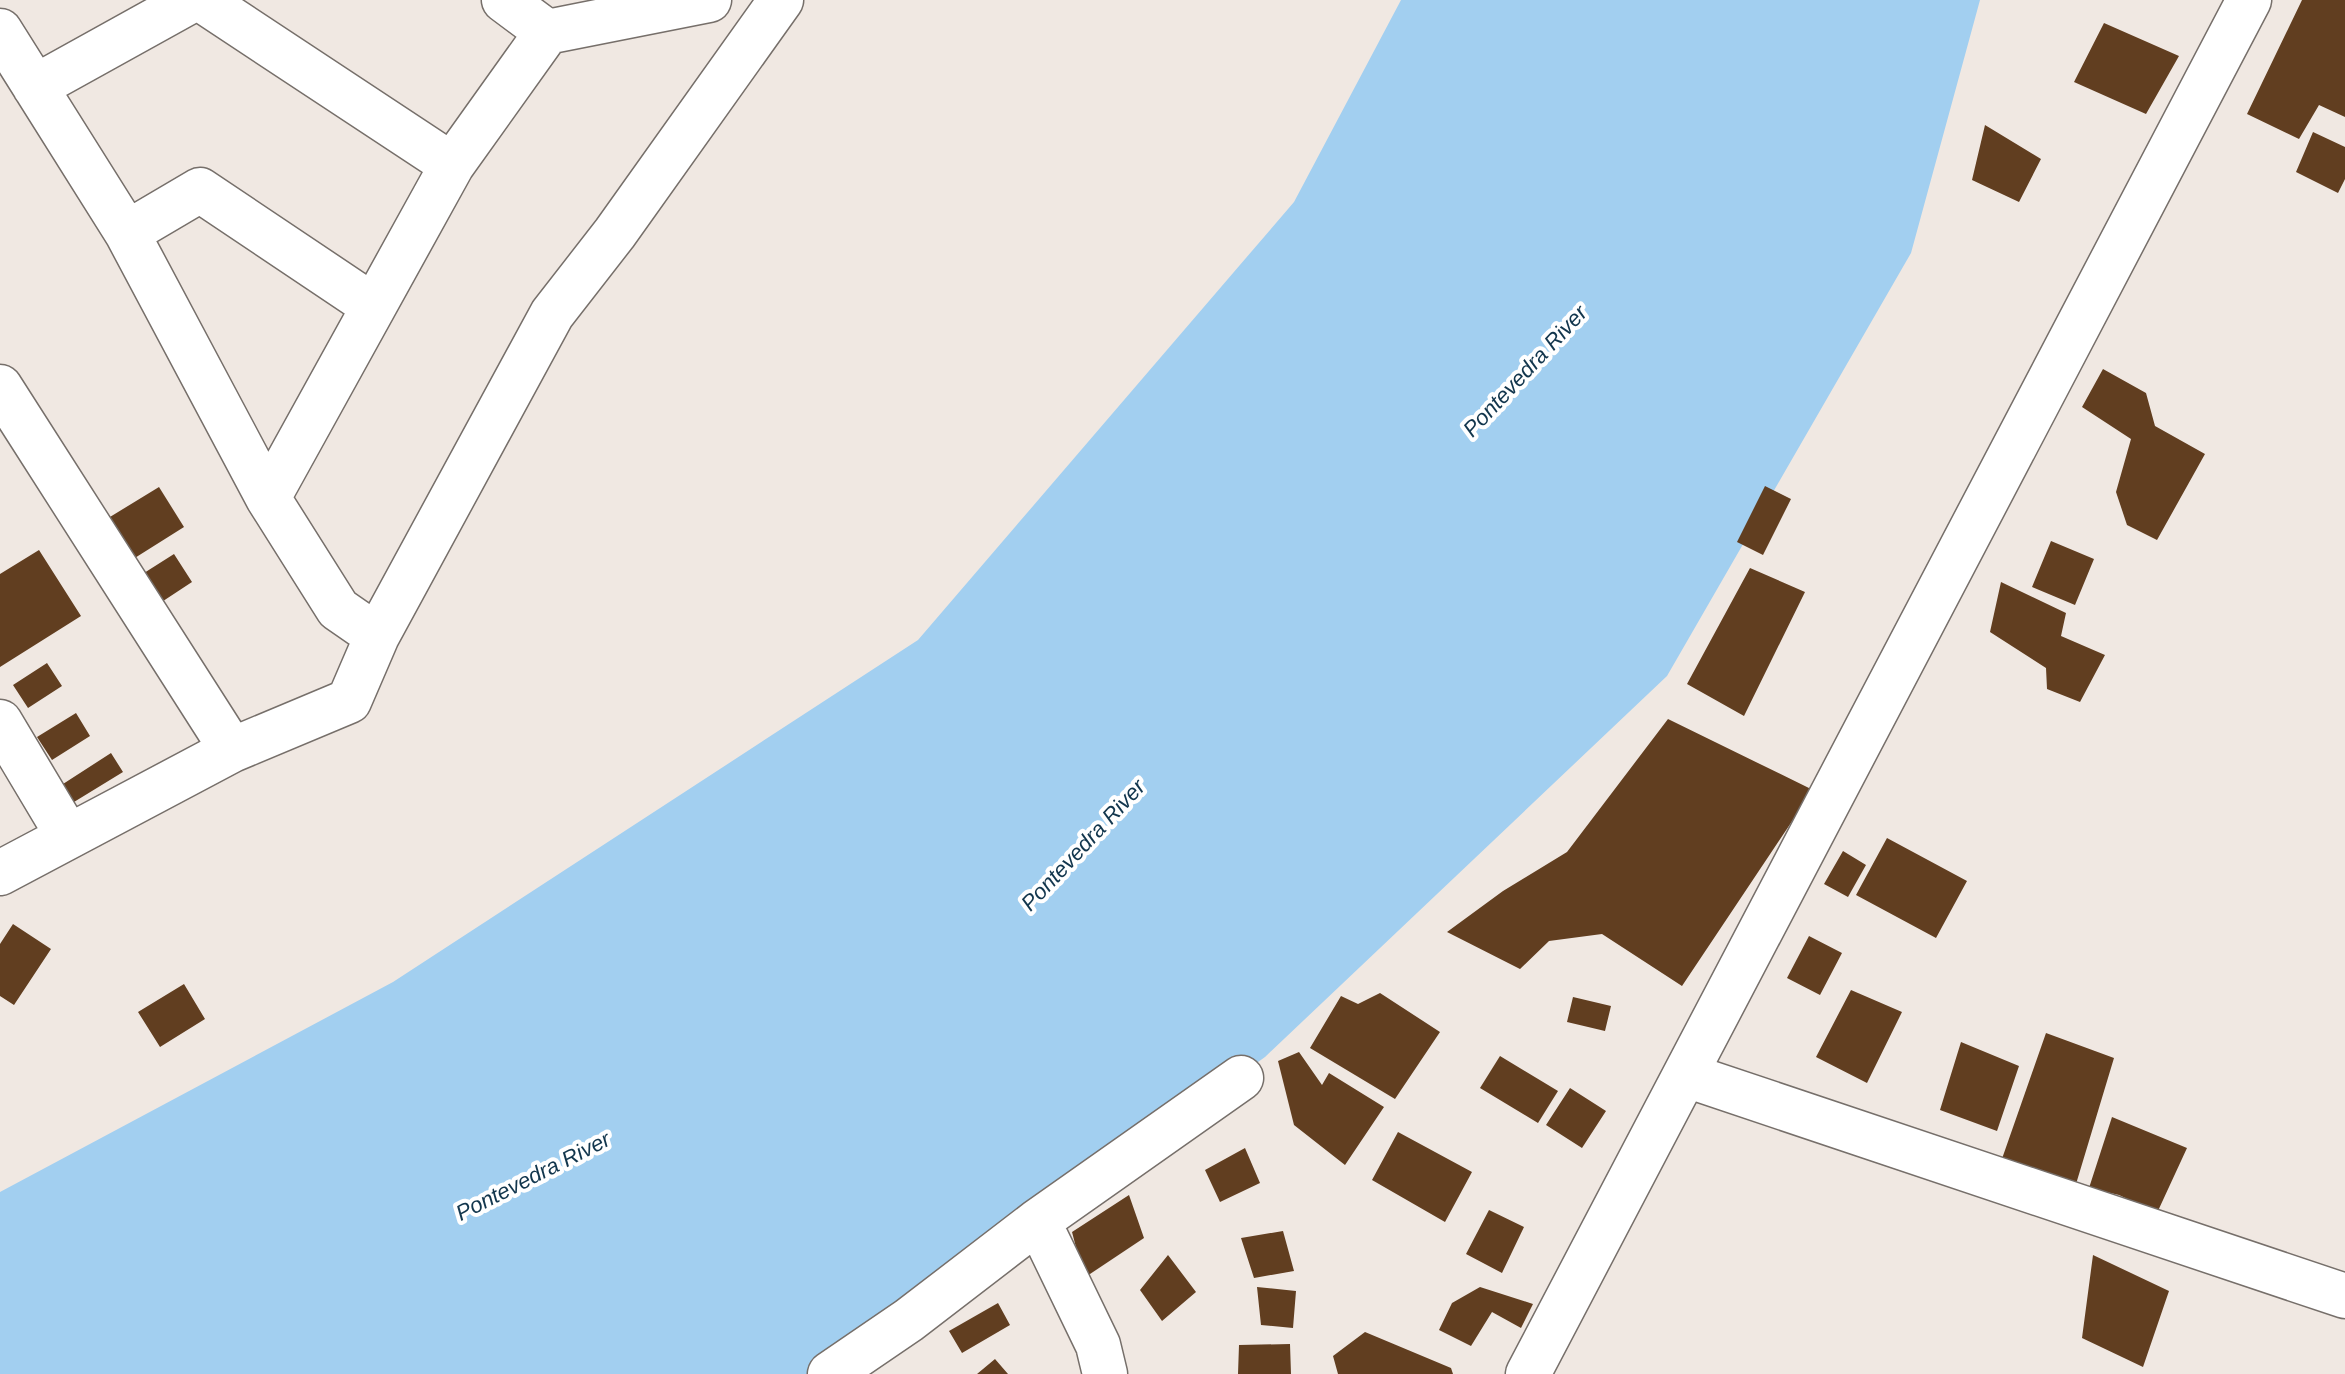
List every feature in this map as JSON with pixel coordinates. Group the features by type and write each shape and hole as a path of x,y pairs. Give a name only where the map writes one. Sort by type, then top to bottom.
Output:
{"street":[{"path":"35,87 192,0"},
{"path":"202,0 452,165"},
{"path":"504,0 547,32"},
{"path":"268,498 452,165 547,32 709,0"},
{"path":"0,873 232,750 349,701 377,636 552,314 615,233 781,0"},
{"path":"1528,1374 2249,0"},
{"path":"0,31 127,233 268,498 338,609 377,636"},
{"path":"127,233 200,190 373,306"},
{"path":"0,387 232,750"},
{"path":"0,722 68,836"},
{"path":"1686,1075 2345,1296"},
{"path":"830,1374 909,1320 1038,1221 1241,1078"},
{"path":"1038,1221 1098,1345 1105,1374"}],"water":[{"name":"Pontevedra River","path":"1401,0 1980,0 1911,253 1667,676 1265,1057 863,1345 817,1374 0,1374 0,1192 393,982 918,640 1294,202"}],"building":[{"path":"2302,0 2345,0 2345,117 2319,105 2299,139 2247,114"},
{"path":"2104,23 2179,56 2146,114 2074,82"},
{"path":"1985,125 2041,159 2019,202 1972,180"},
{"path":"2313,132 2345,147 2345,179 2338,193 2296,172"},
{"path":"2103,369 2146,393 2155,426 2205,454 2157,540 2127,525 2116,492 2131,439 2082,407"},
{"path":"1765,486 1791,499 1763,555 1737,542"},
{"path":"159,487 184,527 130,561 105,520"},
{"path":"2051,541 2094,559 2075,605 2032,587"},
{"path":"39,550 81,616 0,667 0,574"},
{"path":"174,554 192,582 151,609 133,580"},
{"path":"1750,568 1805,592 1744,716 1687,684"},
{"path":"2001,582 2066,613 2061,636 2105,655 2080,702 2047,689 2046,668 1990,632"},
{"path":"47,663 62,686 28,708 13,685"},
{"path":"76,713 90,736 52,760 37,737"},
{"path":"1668,719 1813,790 1682,986 1602,934 1549,941 1520,969 1447,932 1503,891 1567,852"},
{"path":"111,753 123,772 74,802 63,784"},
{"path":"1887,838 1967,881 1936,938 1856,895"},
{"path":"1843,851 1866,865 1848,897 1824,884"},
{"path":"13,924 51,949 14,1005 0,996 0,944"},
{"path":"1809,936 1842,953 1820,995 1787,978"},
{"path":"184,984 205,1019 160,1047 138,1012"},
{"path":"1851,990 1902,1012 1867,1083 1816,1057"},
{"path":"1380,993 1440,1032 1395,1099 1310,1048 1341,996 1358,1004"},
{"path":"1573,997 1611,1006 1605,1031 1567,1022"},
{"path":"2046,1033 2114,1058 2073,1194 1997,1173"},
{"path":"1961,1042 2019,1066 1997,1131 1940,1110"},
{"path":"1299,1052 1322,1085 1329,1073 1384,1107 1345,1165 1294,1125 1278,1061"},
{"path":"1500,1056 1558,1091 1538,1123 1480,1088"},
{"path":"1570,1088 1606,1111 1582,1148 1546,1125"},
{"path":"2112,1117 2187,1148 2157,1213 2119,1195 2089,1188"},
{"path":"1398,1132 1472,1172 1445,1222 1372,1180"},
{"path":"1245,1148 1260,1183 1220,1202 1205,1170"},
{"path":"1129,1195 1144,1238 1084,1278 1072,1232"},
{"path":"1489,1210 1524,1227 1502,1273 1466,1254"},
{"path":"1283,1231 1294,1271 1254,1278 1241,1238"},
{"path":"1168,1255 1196,1292 1162,1321 1140,1290"},
{"path":"2093,1255 2169,1291 2143,1367 2082,1338"},
{"path":"1257,1287 1296,1291 1293,1328 1261,1325"},
{"path":"1480,1287 1533,1304 1521,1328 1492,1312 1471,1346 1439,1330 1452,1303"},
{"path":"998,1303 1010,1325 962,1353 949,1331"},
{"path":"1365,1332 1451,1368 1453,1374 1338,1374 1333,1356"},
{"path":"1290,1344 1291,1374 1238,1374 1239,1345"},
{"path":"995,1359 1008,1374 977,1374"}]}
